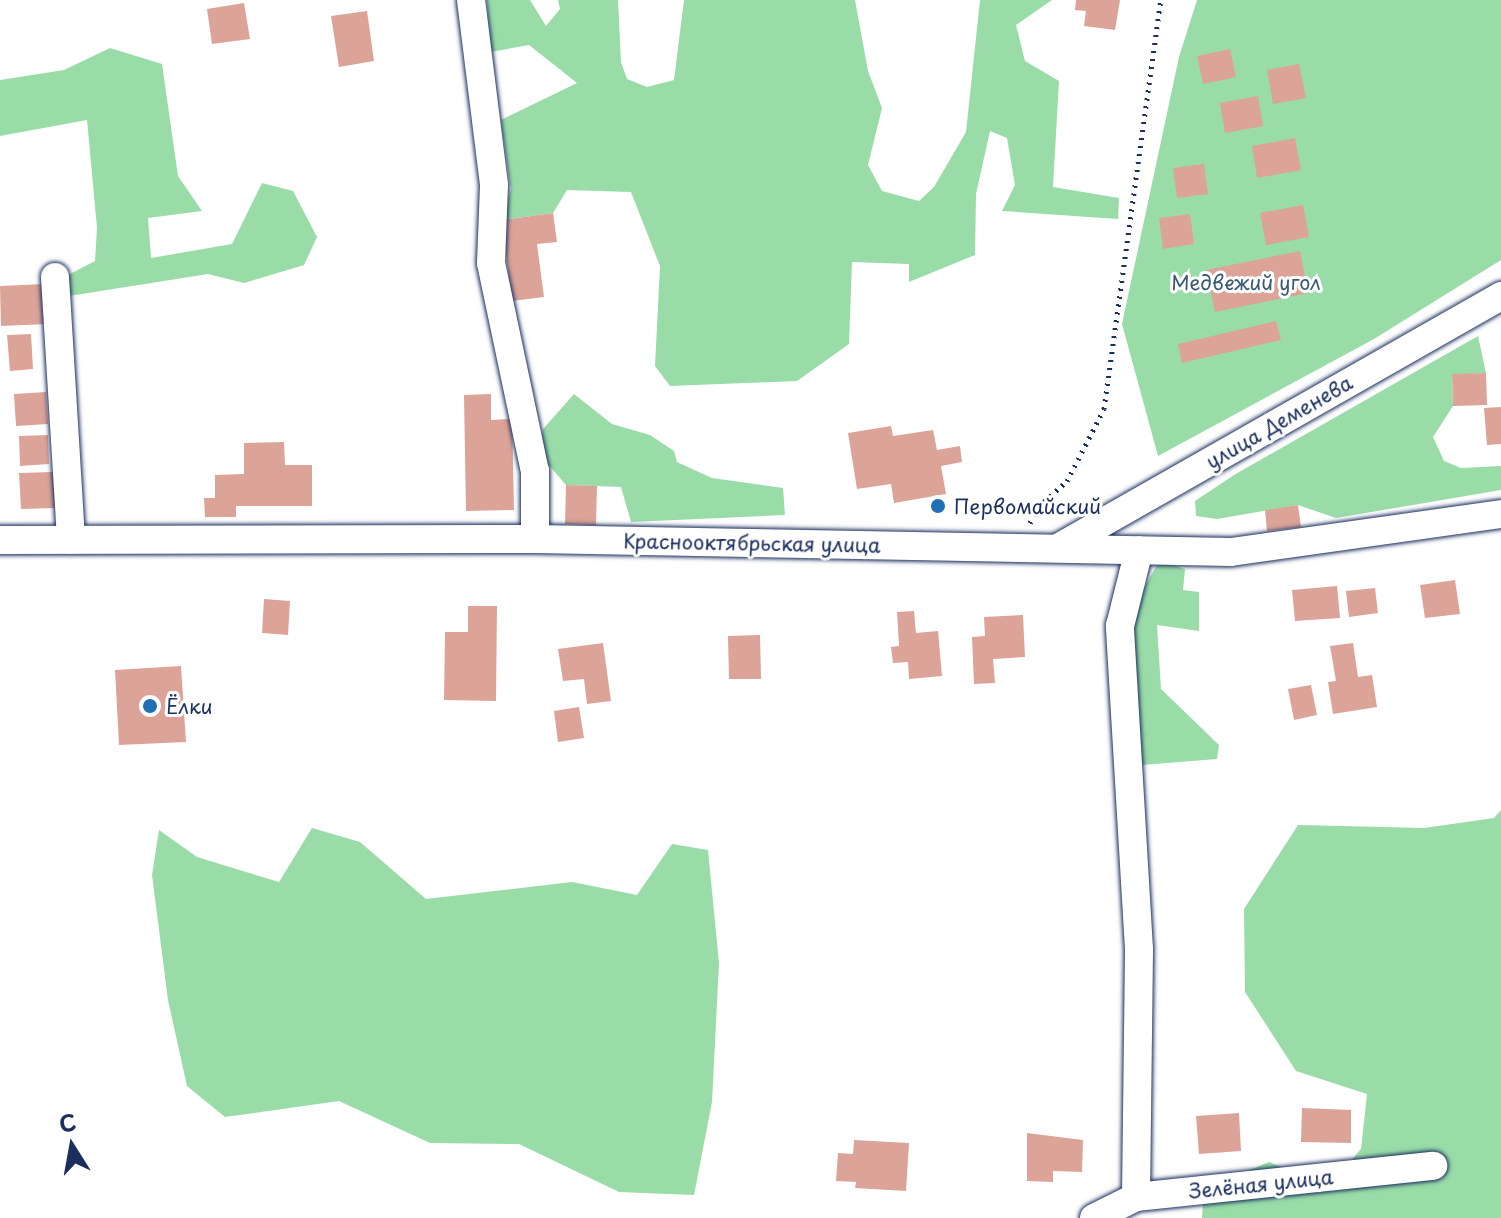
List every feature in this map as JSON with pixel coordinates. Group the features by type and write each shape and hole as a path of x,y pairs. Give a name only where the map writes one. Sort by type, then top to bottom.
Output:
{"street":[{"path":"471,0 494,185 491,263 535,471 535,539"},
{"path":"55,277 71,540"},
{"name":"улица Деменева","path":"1057,548 1501,296"},
{"name":"Краснооктябрьская улица","path":"0,540 535,539 1231,552 1501,514"},
{"path":"1136,1197 1139,949 1120,626 1139,550"},
{"name":"Зелёная улица","path":"1094,1218 1136,1197 1433,1166"}],"path":[{"path":"1019,548 1038,507 1067,481 1104,409 1161,0"}],"green space":[{"path":"487,0 530,0 546,26 560,9 558,0 618,0 621,62 627,79 647,87 674,80 684,0 855,0 868,71 882,108 868,165 882,191 919,201 934,187 966,132 980,0 1052,0 1016,25 1025,61 1059,81 1053,187 1119,198 1118,219 1002,211 1015,185 1007,138 990,131 976,194 975,255 909,282 909,264 852,262 849,344 797,381 670,386 655,366 660,266 631,192 567,190 553,213 502,220 511,189 501,120 577,83 529,45 491,52"},
{"name":"Медвежий угол","path":"1197,0 1501,0 1501,260 1374,339 1158,456 1122,324 1179,57"},
{"path":"110,48 162,64 178,176 202,211 148,218 151,258 232,244 262,183 293,191 317,237 304,265 244,283 208,274 69,296 66,276 95,261 97,228 87,120 0,136 0,80 64,70"},
{"path":"1478,336 1486,373 1452,375 1453,406 1433,437 1444,461 1461,468 1501,466 1501,490 1336,518 1298,505 1217,519 1196,516 1195,501 1234,475"},
{"path":"574,394 612,424 650,435 674,451 677,462 712,478 783,488 785,515 631,522 621,487 566,485 541,456 543,429"},
{"path":"1159,561 1185,569 1183,590 1199,592 1199,631 1157,625 1161,689 1219,745 1217,759 1142,765 1128,618"},
{"path":"1501,810 1501,1218 1202,1218 1204,1189 1269,1162 1330,1186 1361,1149 1367,1094 1296,1071 1245,992 1244,909 1298,825 1424,828 1494,818"},
{"path":"312,828 360,842 426,899 572,882 637,895 672,844 708,850 719,963 712,1102 694,1195 619,1192 519,1144 430,1143 339,1101 225,1117 187,1086 168,1000 152,875 159,830 197,857 279,882"}],"building":[{"path":"1076,0 1120,0 1115,30 1084,26 1086,11 1075,10"},
{"path":"244,3 250,39 212,44 207,9"},
{"path":"367,11 374,61 339,67 331,16"},
{"path":"1230,49 1236,77 1203,84 1197,56"},
{"path":"1299,64 1306,98 1273,104 1267,70"},
{"path":"1258,96 1263,126 1225,133 1220,103"},
{"path":"1295,138 1301,170 1257,178 1252,146"},
{"path":"1204,164 1208,194 1177,198 1173,168"},
{"path":"1303,205 1309,237 1266,245 1260,213"},
{"path":"553,213 557,242 537,244 544,297 512,301 502,220"},
{"path":"1190,214 1194,244 1163,249 1159,218"},
{"path":"1300,251 1308,293 1215,312 1206,270"},
{"path":"45,284 47,324 1,326 0,286"},
{"path":"1276,321 1281,340 1182,363 1178,344"},
{"path":"31,334 33,369 10,371 7,335"},
{"path":"1486,373 1487,405 1453,406 1452,374"},
{"path":"46,392 48,424 16,426 14,394"},
{"path":"491,394 491,420 512,419 514,510 466,511 464,395"},
{"path":"1501,407 1501,444 1487,445 1484,408"},
{"path":"891,426 893,436 933,430 937,450 960,446 962,462 941,466 946,494 894,503 891,484 857,489 848,433"},
{"path":"48,435 49,464 20,466 19,436"},
{"path":"284,442 285,465 312,465 312,506 236,506 236,517 205,517 204,498 215,498 215,475 244,474 244,443"},
{"path":"54,472 55,508 21,509 19,473"},
{"path":"566,485 597,486 596,525 565,524"},
{"path":"1298,505 1301,527 1267,531 1265,510"},
{"path":"1455,580 1460,614 1425,618 1420,585"},
{"path":"1337,586 1340,618 1295,621 1292,590"},
{"path":"1375,588 1378,613 1349,617 1346,591"},
{"path":"264,599 290,601 288,635 262,633"},
{"path":"468,606 497,606 496,701 444,700 445,632 468,632"},
{"path":"914,611 916,633 938,631 942,676 909,679 908,662 893,663 891,647 899,646 897,612"},
{"path":"1023,615 1025,657 993,659 995,683 974,684 972,637 985,636 984,617"},
{"path":"760,635 761,679 729,679 728,636"},
{"path":"603,643 611,701 587,704 584,679 563,681 558,649"},
{"path":"1353,643 1358,677 1372,675 1377,707 1333,714 1328,682 1336,681 1330,646"},
{"name":"Ёлки","path":"181,666 186,742 119,745 115,670"},
{"path":"1311,685 1317,715 1294,720 1288,689"},
{"path":"579,707 584,738 558,742 554,711"},
{"path":"1302,1108 1351,1110 1351,1143 1301,1142"},
{"path":"1239,1113 1241,1151 1199,1154 1196,1116"},
{"path":"1027,1133 1083,1140 1082,1172 1053,1171 1053,1182 1027,1181"},
{"path":"854,1140 909,1143 906,1191 855,1188 856,1182 836,1181 838,1153 853,1154"}],"place":[{"name":"Первомайский","path":"938,506"},
{"name":"Ёлки","path":"150,706"}]}
